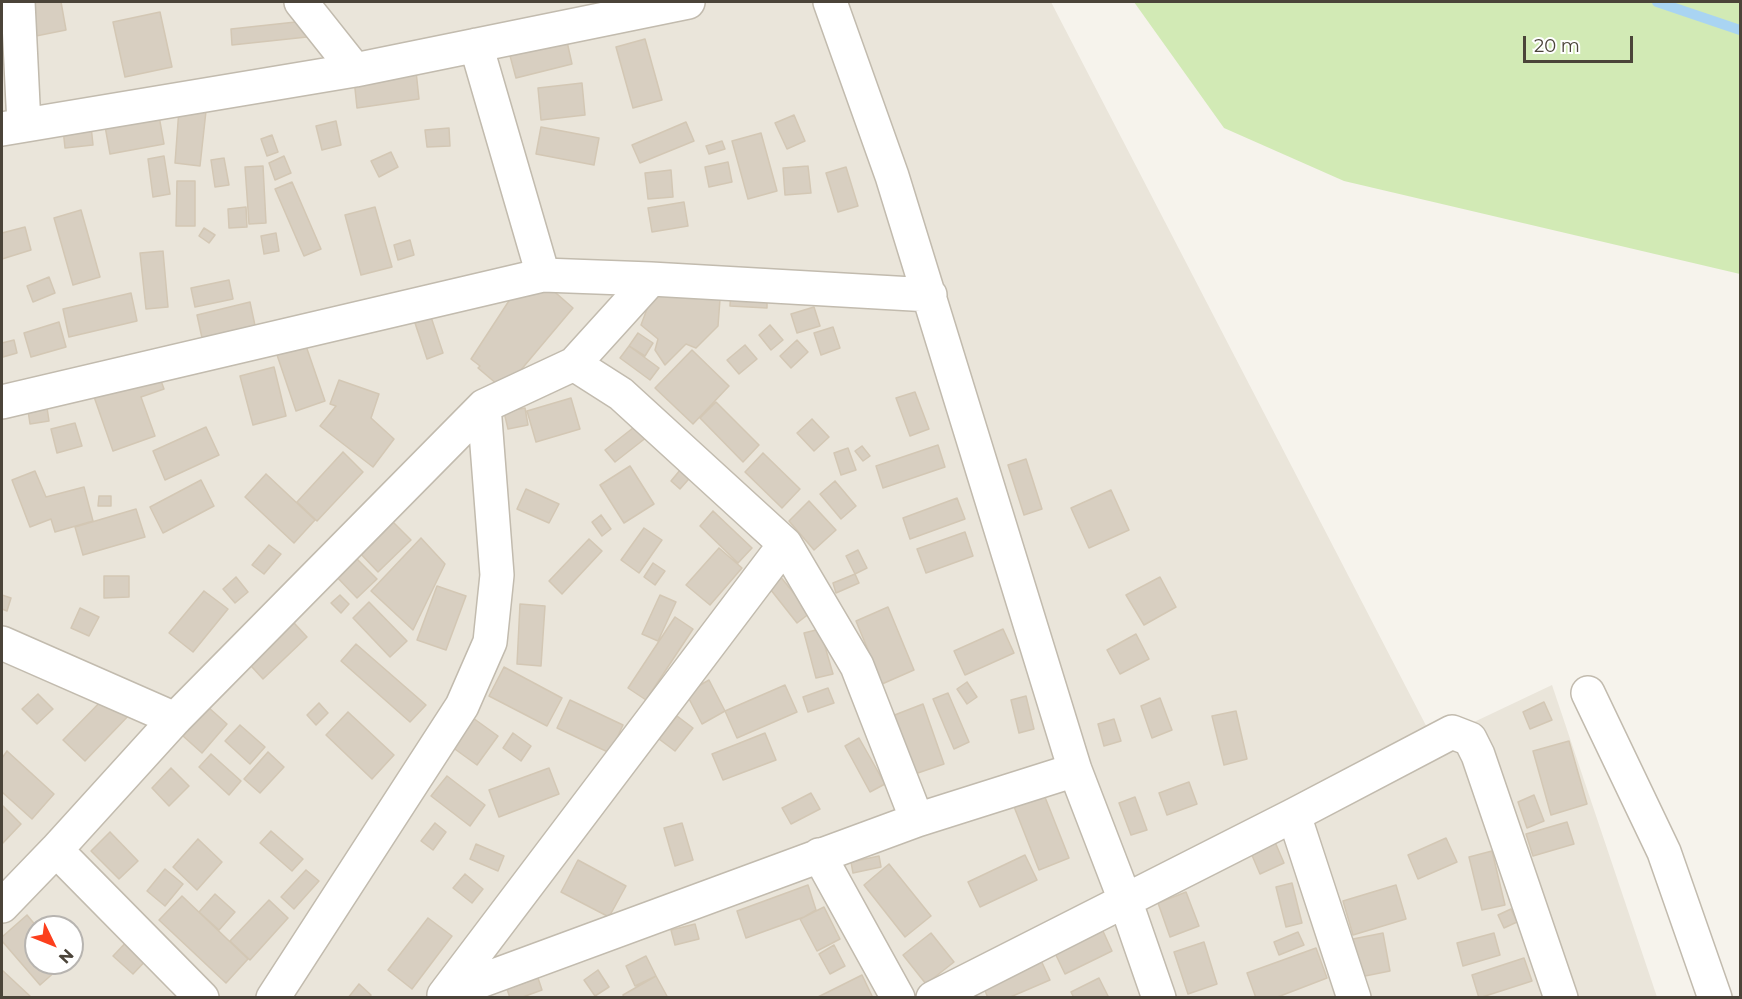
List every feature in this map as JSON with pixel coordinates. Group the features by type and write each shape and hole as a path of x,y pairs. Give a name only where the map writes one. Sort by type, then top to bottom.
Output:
{"street":[{"path":"18,2 13,127 355,70 688,2"},
{"path":"301,2 355,70"},
{"path":"830,2 892,176 930,295 1075,770 1125,900 1159,998"},
{"path":"476,45 543,275"},
{"path":"2,402 543,275 930,295"},
{"path":"2,906 175,719 484,406 574,364 651,279"},
{"path":"574,364 621,394 785,544 857,666 917,820"},
{"path":"273,998 462,706 490,642 497,575 484,406"},
{"path":"444,996 785,544"},
{"path":"2,643 175,719"},
{"path":"1588,693 1664,852 1715,998"},
{"path":"933,998 1452,732 1470,739 1482,766 1561,998"},
{"path":"444,996 819,855 917,820 1075,770"},
{"path":"1294,815 1354,998"},
{"path":"56,850 202,998"},
{"path":"819,855 898,998"}],"shaded area":[{"path":"2,2 1051,2 1434,741 1552,685 1657,997 2,998"}],"green space":[{"path":"1134,2 1740,2 1740,274 1344,181 1224,128"}],"building":[{"path":"25,2 61,2 66,30 31,37"},
{"path":"160,12 172,67 125,77 113,22"},
{"path":"305,21 307,37 232,45 231,29"},
{"path":"566,37 572,64 516,78 509,52"},
{"path":"645,39 662,100 633,108 616,47"},
{"path":"416,71 419,99 357,108 354,79"},
{"path":"582,83 585,115 541,120 538,88"},
{"path":"157,105 164,144 110,154 103,115"},
{"path":"179,109 206,111 200,166 175,163"},
{"path":"794,115 805,141 787,149 775,123"},
{"path":"336,121 341,145 322,150 316,126"},
{"path":"686,122 694,141 640,163 632,145"},
{"path":"91,126 93,145 65,148 63,129"},
{"path":"541,127 599,138 594,165 536,154"},
{"path":"449,128 450,146 427,147 425,130"},
{"path":"761,133 777,191 748,199 732,141"},
{"path":"272,135 278,152 267,156 261,139"},
{"path":"722,141 725,149 709,154 706,146"},
{"path":"391,152 398,167 379,177 371,161"},
{"path":"164,156 170,194 153,197 148,159"},
{"path":"284,156 291,173 275,180 269,163"},
{"path":"224,158 229,185 215,187 211,160"},
{"path":"728,162 732,182 709,187 705,167"},
{"path":"263,166 266,223 249,224 245,167"},
{"path":"808,166 811,193 785,195 783,168"},
{"path":"846,167 858,206 838,212 826,173"},
{"path":"671,170 673,197 648,199 645,173"},
{"path":"177,181 195,181 195,226 176,226"},
{"path":"292,182 321,249 304,256 275,189"},
{"path":"684,202 688,226 652,232 648,208"},
{"path":"246,207 247,227 229,228 228,209"},
{"path":"375,207 392,267 361,275 345,215"},
{"path":"81,210 100,277 73,285 54,218"},
{"path":"25,227 31,250 2,259 2,233"},
{"path":"204,228 215,235 209,243 199,236"},
{"path":"276,233 279,251 264,254 261,236"},
{"path":"410,240 414,255 398,260 394,245"},
{"path":"163,251 168,307 146,309 140,253"},
{"path":"49,277 55,293 33,302 27,286"},
{"path":"229,280 233,299 195,307 191,288"},
{"path":"657,282 721,286 718,326 696,348 686,344 665,365 655,350 658,339 641,325"},
{"path":"548,286 573,308 504,390 471,359 518,287"},
{"path":"731,287 767,288 767,308 730,306"},
{"path":"131,293 137,321 69,337 63,309"},
{"path":"250,302 257,335 204,347 197,315"},
{"path":"814,307 820,326 797,333 791,314"},
{"path":"431,317 443,353 427,359 415,323"},
{"path":"59,322 66,347 31,357 24,333"},
{"path":"770,325 783,340 771,350 759,335"},
{"path":"833,327 840,348 821,355 814,333"},
{"path":"638,333 653,343 645,356 629,346"},
{"path":"14,340 17,353 3,357 2,343"},
{"path":"797,340 808,352 791,368 780,356"},
{"path":"305,343 325,401 296,411 276,352"},
{"path":"745,345 757,359 739,374 727,360"},
{"path":"629,346 659,368 650,380 620,358"},
{"path":"692,350 729,386 693,424 655,388"},
{"path":"156,367 164,389 141,397 155,436 113,451 92,391"},
{"path":"274,367 286,416 253,425 240,376"},
{"path":"339,380 379,394 371,418 394,439 373,467 320,426 336,406 330,404"},
{"path":"915,392 929,429 910,436 896,398"},
{"path":"571,398 580,429 536,442 527,411"},
{"path":"46,401 49,421 30,424 27,404"},
{"path":"716,402 759,445 743,462 700,418"},
{"path":"525,408 528,425 508,429 504,412"},
{"path":"812,419 829,437 814,451 797,433"},
{"path":"75,423 82,446 57,453 51,429"},
{"path":"638,424 647,437 615,462 605,450"},
{"path":"206,427 219,455 165,480 153,451"},
{"path":"938,445 945,467 883,488 876,466"},
{"path":"862,446 870,456 863,461 855,451"},
{"path":"848,448 856,470 841,475 834,453"},
{"path":"343,452 363,472 317,521 297,502"},
{"path":"763,453 800,489 782,508 745,472"},
{"path":"1026,459 1042,509 1024,515 1008,465"},
{"path":"685,464 695,472 680,489 671,481"},
{"path":"630,466 654,504 624,523 600,485"},
{"path":"35,471 46,497 84,487 93,521 55,532 51,519 30,527 12,480"},
{"path":"266,474 315,520 294,543 245,497"},
{"path":"201,480 214,506 163,533 150,507"},
{"path":"835,481 856,506 841,519 820,494"},
{"path":"526,489 559,504 549,523 517,509"},
{"path":"1111,490 1129,530 1089,548 1071,508"},
{"path":"99,496 111,496 111,506 98,506"},
{"path":"957,498 965,519 910,539 903,518"},
{"path":"809,501 836,530 814,550 789,521"},
{"path":"136,509 145,537 83,555 75,527"},
{"path":"713,511 752,548 738,563 700,526"},
{"path":"601,515 611,529 602,536 592,522"},
{"path":"389,518 411,540 378,572 357,550"},
{"path":"644,528 662,540 639,573 621,560"},
{"path":"965,532 973,556 926,573 917,549"},
{"path":"421,538 445,564 413,630 371,591"},
{"path":"589,539 602,551 562,594 549,581"},
{"path":"269,545 281,554 264,574 252,565"},
{"path":"719,548 742,568 710,605 686,585"},
{"path":"858,550 867,568 855,574 846,556"},
{"path":"352,554 377,579 357,598 333,573"},
{"path":"653,563 665,571 655,585 644,577"},
{"path":"775,570 810,613 797,623 763,580"},
{"path":"855,574 859,583 836,593 833,583"},
{"path":"104,576 129,576 129,597 104,598"},
{"path":"236,577 248,592 235,603 223,589"},
{"path":"1160,577 1176,607 1144,625 1126,595"},
{"path":"437,586 466,596 446,650 417,640"},
{"path":"204,591 228,609 193,652 169,633"},
{"path":"2,595 11,598 7,611 2,609"},
{"path":"340,595 349,604 341,613 331,603"},
{"path":"660,595 676,602 658,641 642,634"},
{"path":"369,602 407,641 390,657 353,618"},
{"path":"520,604 545,606 541,666 517,664"},
{"path":"888,607 914,670 882,684 856,621"},
{"path":"80,608 99,617 89,636 71,628"},
{"path":"284,612 307,637 263,679 240,654"},
{"path":"675,617 693,629 646,700 628,688"},
{"path":"820,629 833,674 816,678 804,633"},
{"path":"1003,629 1014,653 965,675 954,651"},
{"path":"1136,634 1149,659 1120,674 1107,650"},
{"path":"356,644 426,705 410,722 341,661"},
{"path":"504,667 562,698 547,726 489,696"},
{"path":"709,680 725,711 702,724 686,693"},
{"path":"967,682 977,697 967,704 957,689"},
{"path":"785,685 797,712 737,738 725,711"},
{"path":"828,688 834,703 808,712 803,697"},
{"path":"111,691 132,712 85,761 63,740"},
{"path":"948,693 969,742 954,749 933,699"},
{"path":"38,694 53,709 37,724 22,709"},
{"path":"1026,696 1034,729 1019,733 1011,700"},
{"path":"1160,698 1172,730 1152,738 1141,706"},
{"path":"570,700 623,725 610,753 557,728"},
{"path":"1544,702 1552,720 1530,729 1523,712"},
{"path":"319,703 328,713 316,725 307,715"},
{"path":"923,704 944,764 912,775 892,716"},
{"path":"208,707 227,724 202,753 183,736"},
{"path":"1236,711 1247,759 1224,765 1212,716"},
{"path":"348,712 394,755 372,779 326,735"},
{"path":"677,716 693,728 675,751 659,739"},
{"path":"473,718 498,736 477,765 452,747"},
{"path":"1114,719 1121,741 1104,746 1098,724"},
{"path":"240,725 265,747 250,764 225,741"},
{"path":"513,733 531,746 521,761 503,748"},
{"path":"765,733 776,760 723,780 712,754"},
{"path":"859,738 885,784 870,792 845,746"},
{"path":"1569,741 1587,804 1551,815 1533,751"},
{"path":"7,751 54,794 32,819 2,792 2,758"},
{"path":"268,752 284,767 260,793 244,779"},
{"path":"211,754 241,781 229,795 199,767"},
{"path":"171,768 189,786 169,806 152,788"},
{"path":"549,768 559,794 499,817 489,790"},
{"path":"447,776 485,805 470,826 431,796"},
{"path":"1189,782 1197,804 1167,815 1159,793"},
{"path":"1041,787 1069,858 1039,870 1011,799"},
{"path":"811,793 820,809 791,824 782,808"},
{"path":"1534,795 1544,821 1527,828 1518,802"},
{"path":"1135,797 1147,830 1131,835 1119,803"},
{"path":"2,805 21,824 2,844"},
{"path":"1567,822 1574,844 1533,856 1526,834"},
{"path":"435,823 446,832 433,850 421,841"},
{"path":"682,823 693,860 675,866 664,828"},
{"path":"271,831 303,859 292,871 260,843"},
{"path":"110,832 138,861 119,879 91,851"},
{"path":"1446,838 1457,862 1418,879 1408,855"},
{"path":"198,839 222,862 197,890 173,867"},
{"path":"1275,842 1284,863 1260,874 1251,853"},
{"path":"476,844 504,856 498,871 470,859"},
{"path":"1492,851 1505,905 1482,910 1469,857"},
{"path":"1025,855 1037,880 980,907 968,882"},
{"path":"879,856 881,867 853,873 851,862"},
{"path":"578,860 626,886 609,917 561,892"},
{"path":"889,864 931,916 905,937 864,885"},
{"path":"165,869 183,884 165,906 147,891"},
{"path":"306,870 319,881 294,909 281,897"},
{"path":"465,874 483,889 472,903 453,888"},
{"path":"1292,883 1302,923 1286,927 1276,887"},
{"path":"808,885 816,910 804,917 746,938 737,911"},
{"path":"1396,885 1406,919 1353,935 1343,901"},
{"path":"1186,892 1199,926 1170,937 1158,903"},
{"path":"215,894 235,912 219,930 199,912"},
{"path":"182,896 248,959 226,983 159,920"},
{"path":"269,900 288,918 250,960 230,941"},
{"path":"824,907 840,939 817,951 800,919"},
{"path":"1511,909 1517,922 1504,928 1498,915"},
{"path":"24,918 24,966 2,941 2,937"},
{"path":"428,918 452,936 412,989 388,970"},
{"path":"695,924 699,939 675,945 671,930"},
{"path":"1102,929 1112,951 1065,974 1054,951"},
{"path":"1298,932 1304,945 1279,955 1274,942"},
{"path":"931,933 954,962 926,984 903,955"},
{"path":"1383,933 1390,971 1360,977 1353,939"},
{"path":"1494,933 1500,955 1463,966 1457,943"},
{"path":"132,936 152,954 133,974 113,956"},
{"path":"1204,942 1217,984 1188,994 1174,952"},
{"path":"834,945 845,966 830,974 819,954"},
{"path":"1316,948 1327,978 1275,998 1256,998 1247,973"},
{"path":"646,956 656,976 635,986 626,966"},
{"path":"1039,956 1050,980 1008,998 988,998 981,981"},
{"path":"1524,958 1532,981 1479,998 1472,975"},
{"path":"2,970 31,997 31,998 2,998"},
{"path":"598,970 609,987 595,996 584,980"},
{"path":"31,975 51,975 40,985"},
{"path":"862,975 873,998 816,998"},
{"path":"656,976 668,998 624,998 623,995"},
{"path":"538,978 542,990 520,998 510,998 507,989"},
{"path":"1099,978 1109,998 1074,998 1071,992"},
{"path":"359,984 371,995 369,998 348,998"}],"waterway":[{"path":"1657,2 1740,30"}]}
